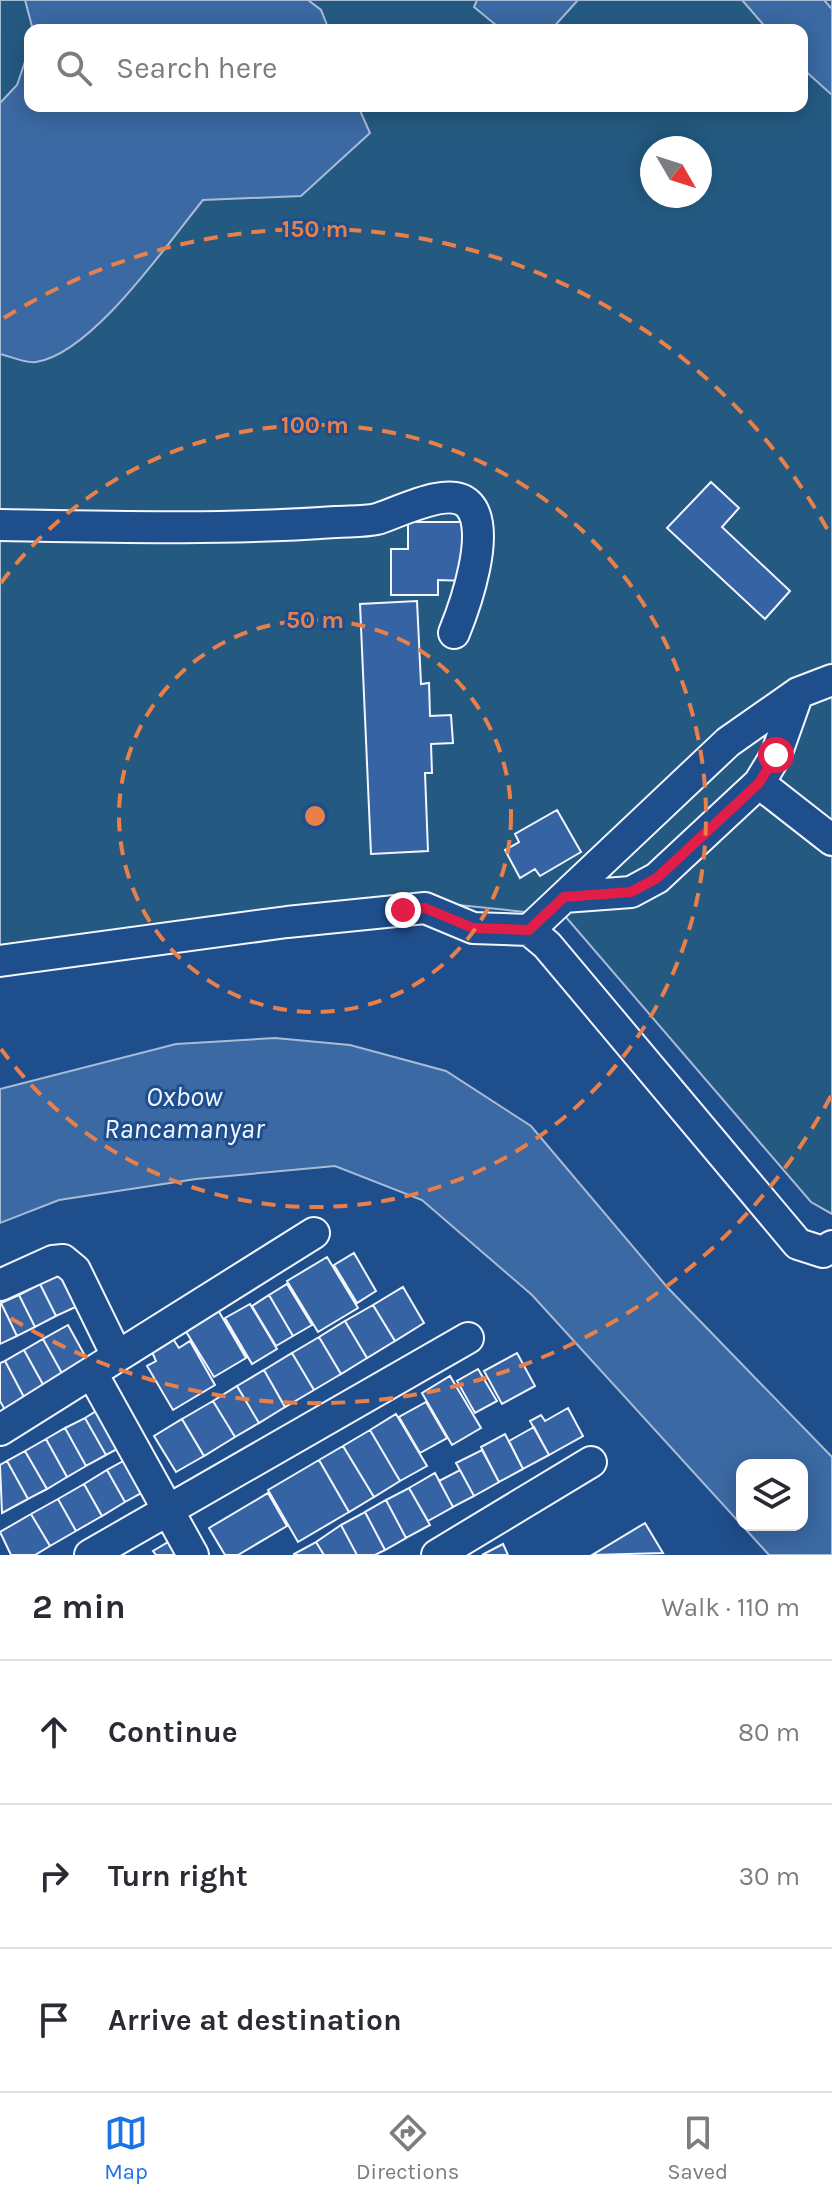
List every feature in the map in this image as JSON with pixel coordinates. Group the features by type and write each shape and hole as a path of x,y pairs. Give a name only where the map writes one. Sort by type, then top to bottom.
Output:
{"street":[{"path":"0,525 233,529 375,519 423,500 460,499 470,505 478,523 471,590 454,633"},
{"path":"529,930 728,742 798,693 832,680"},
{"path":"564,897 631,892 657,878 759,783 776,755 798,693"},
{"path":"759,783 832,840"},
{"path":"0,961 287,922 425,908 473,928 529,930 567,969 798,1244 823,1252 832,1246"},
{"path":"0,1430 93,1375 117,1356 314,1233"},
{"path":"0,1285 53,1261 63,1260 75,1270 117,1356"},
{"path":"90,1555 468,1338"},
{"path":"93,1375 193,1555"},
{"path":"437,1555 591,1462"}],"shaded area":[{"path":"0,0 832,0 832,1214 811,1202 565,916 429,902 0,957"}],"water":[{"path":"25,0 308,0 321,10 327,24 31,24"},
{"path":"477,0 578,0 556,24 495,24 474,7"},
{"path":"742,0 824,0 832,9 832,95 808,73 808,24 763,24"},
{"path":"24,65 24,112 361,112 370,133 301,196 203,200 127,294 81,340 58,355 36,362 23,361 0,354 0,103 17,85"},
{"name":"Oxbow Rancamanyar","path":"275,1038 350,1045 446,1071 531,1126 667,1287 832,1457 832,1555 769,1555 747,1531 808,1531 808,1459 736,1459 736,1519 532,1295 422,1200 335,1166 196,1179 59,1200 0,1223 0,1089 176,1044"}],"building":[{"path":"711,482 739,508 722,527 790,591 765,619 667,528"},
{"path":"408,522 469,522 468,581 438,580 438,595 391,595 391,549 408,549"},
{"path":"417,601 421,684 429,683 430,716 451,715 453,743 431,744 432,773 425,773 428,851 371,854 360,604"},
{"path":"557,810 581,852 540,876 535,869 520,878 505,850 519,842 515,834"},
{"path":"354,1253 376,1291 357,1303 334,1265"},
{"path":"327,1257 358,1308 318,1332 287,1281"},
{"path":"64,1272 80,1305 56,1316 40,1284"},
{"path":"40,1284 56,1316 35,1327 19,1295"},
{"path":"287,1284 312,1325 293,1336 269,1295"},
{"path":"403,1287 424,1323 395,1341 373,1305"},
{"path":"19,1295 35,1327 17,1336 1,1303"},
{"path":"269,1295 293,1336 276,1346 252,1306"},
{"path":"0,1304 17,1336 0,1344"},
{"path":"250,1304 277,1349 252,1364 225,1318"},
{"path":"373,1305 395,1341 367,1358 345,1321"},
{"path":"218,1310 246,1358 214,1377 185,1330"},
{"path":"345,1321 367,1358 341,1374 319,1337"},
{"path":"68,1325 89,1363 64,1377 43,1339"},
{"path":"319,1337 341,1374 314,1390 292,1353"},
{"path":"43,1339 64,1377 45,1388 24,1350"},
{"path":"173,1339 179,1348 190,1341 215,1385 173,1410 147,1366 156,1361 152,1352"},
{"path":"24,1350 45,1388 25,1399 5,1361"},
{"path":"292,1353 314,1390 285,1407 264,1370"},
{"path":"517,1353 535,1386 502,1404 484,1371"},
{"path":"5,1361 25,1399 5,1410 0,1401 0,1363"},
{"path":"478,1369 497,1401 475,1413 457,1381"},
{"path":"264,1370 285,1407 259,1423 237,1386"},
{"path":"450,1376 481,1428 452,1445 422,1393"},
{"path":"237,1386 259,1423 235,1437 213,1401"},
{"path":"213,1401 235,1437 204,1456 182,1419"},
{"path":"426,1402 447,1438 420,1453 399,1417"},
{"path":"101,1408 123,1446 106,1455 85,1418"},
{"path":"568,1408 583,1436 549,1455 530,1421 541,1415 545,1421"},
{"path":"396,1414 427,1466 400,1481 370,1430"},
{"path":"85,1418 106,1455 86,1466 65,1428"},
{"path":"182,1419 204,1456 176,1472 154,1436"},
{"path":"534,1427 549,1455 523,1469 509,1441"},
{"path":"65,1428 86,1466 67,1477 46,1439"},
{"path":"370,1430 400,1481 374,1497 343,1446"},
{"path":"505,1434 523,1469 499,1482 481,1447"},
{"path":"46,1439 67,1477 47,1489 25,1451"},
{"path":"343,1446 374,1497 349,1512 319,1460"},
{"path":"482,1450 499,1482 474,1496 456,1463"},
{"path":"25,1451 47,1489 28,1499 7,1461"},
{"path":"125,1460 143,1492 125,1502 107,1470"},
{"path":"319,1460 349,1512 298,1542 268,1490"},
{"path":"7,1461 28,1499 2,1513 0,1465"},
{"path":"107,1470 125,1502 102,1516 84,1484"},
{"path":"460,1470 474,1496 453,1507 439,1481"},
{"path":"435,1473 453,1507 428,1521 409,1488"},
{"path":"84,1484 102,1516 76,1531 58,1499"},
{"path":"409,1488 430,1525 406,1538 386,1500"},
{"path":"268,1493 287,1526 238,1555 225,1555 209,1528"},
{"path":"58,1499 76,1531 50,1546 31,1514"},
{"path":"386,1500 406,1538 385,1550 365,1512"},
{"path":"365,1512 385,1550 375,1555 357,1555 341,1525"},
{"path":"31,1514 50,1546 35,1555 11,1555 0,1532"},
{"path":"645,1523 663,1553 592,1555"},
{"path":"341,1525 357,1555 324,1555 316,1542"},
{"path":"170,1541 178,1555 156,1555 153,1551"},
{"path":"316,1542 324,1555 294,1554"},
{"path":"503,1544 508,1555 482,1555"}],"route":[{"path":"403,910 425,908 473,928 529,930 564,897 631,892 657,878 759,783 776,755"}]}
